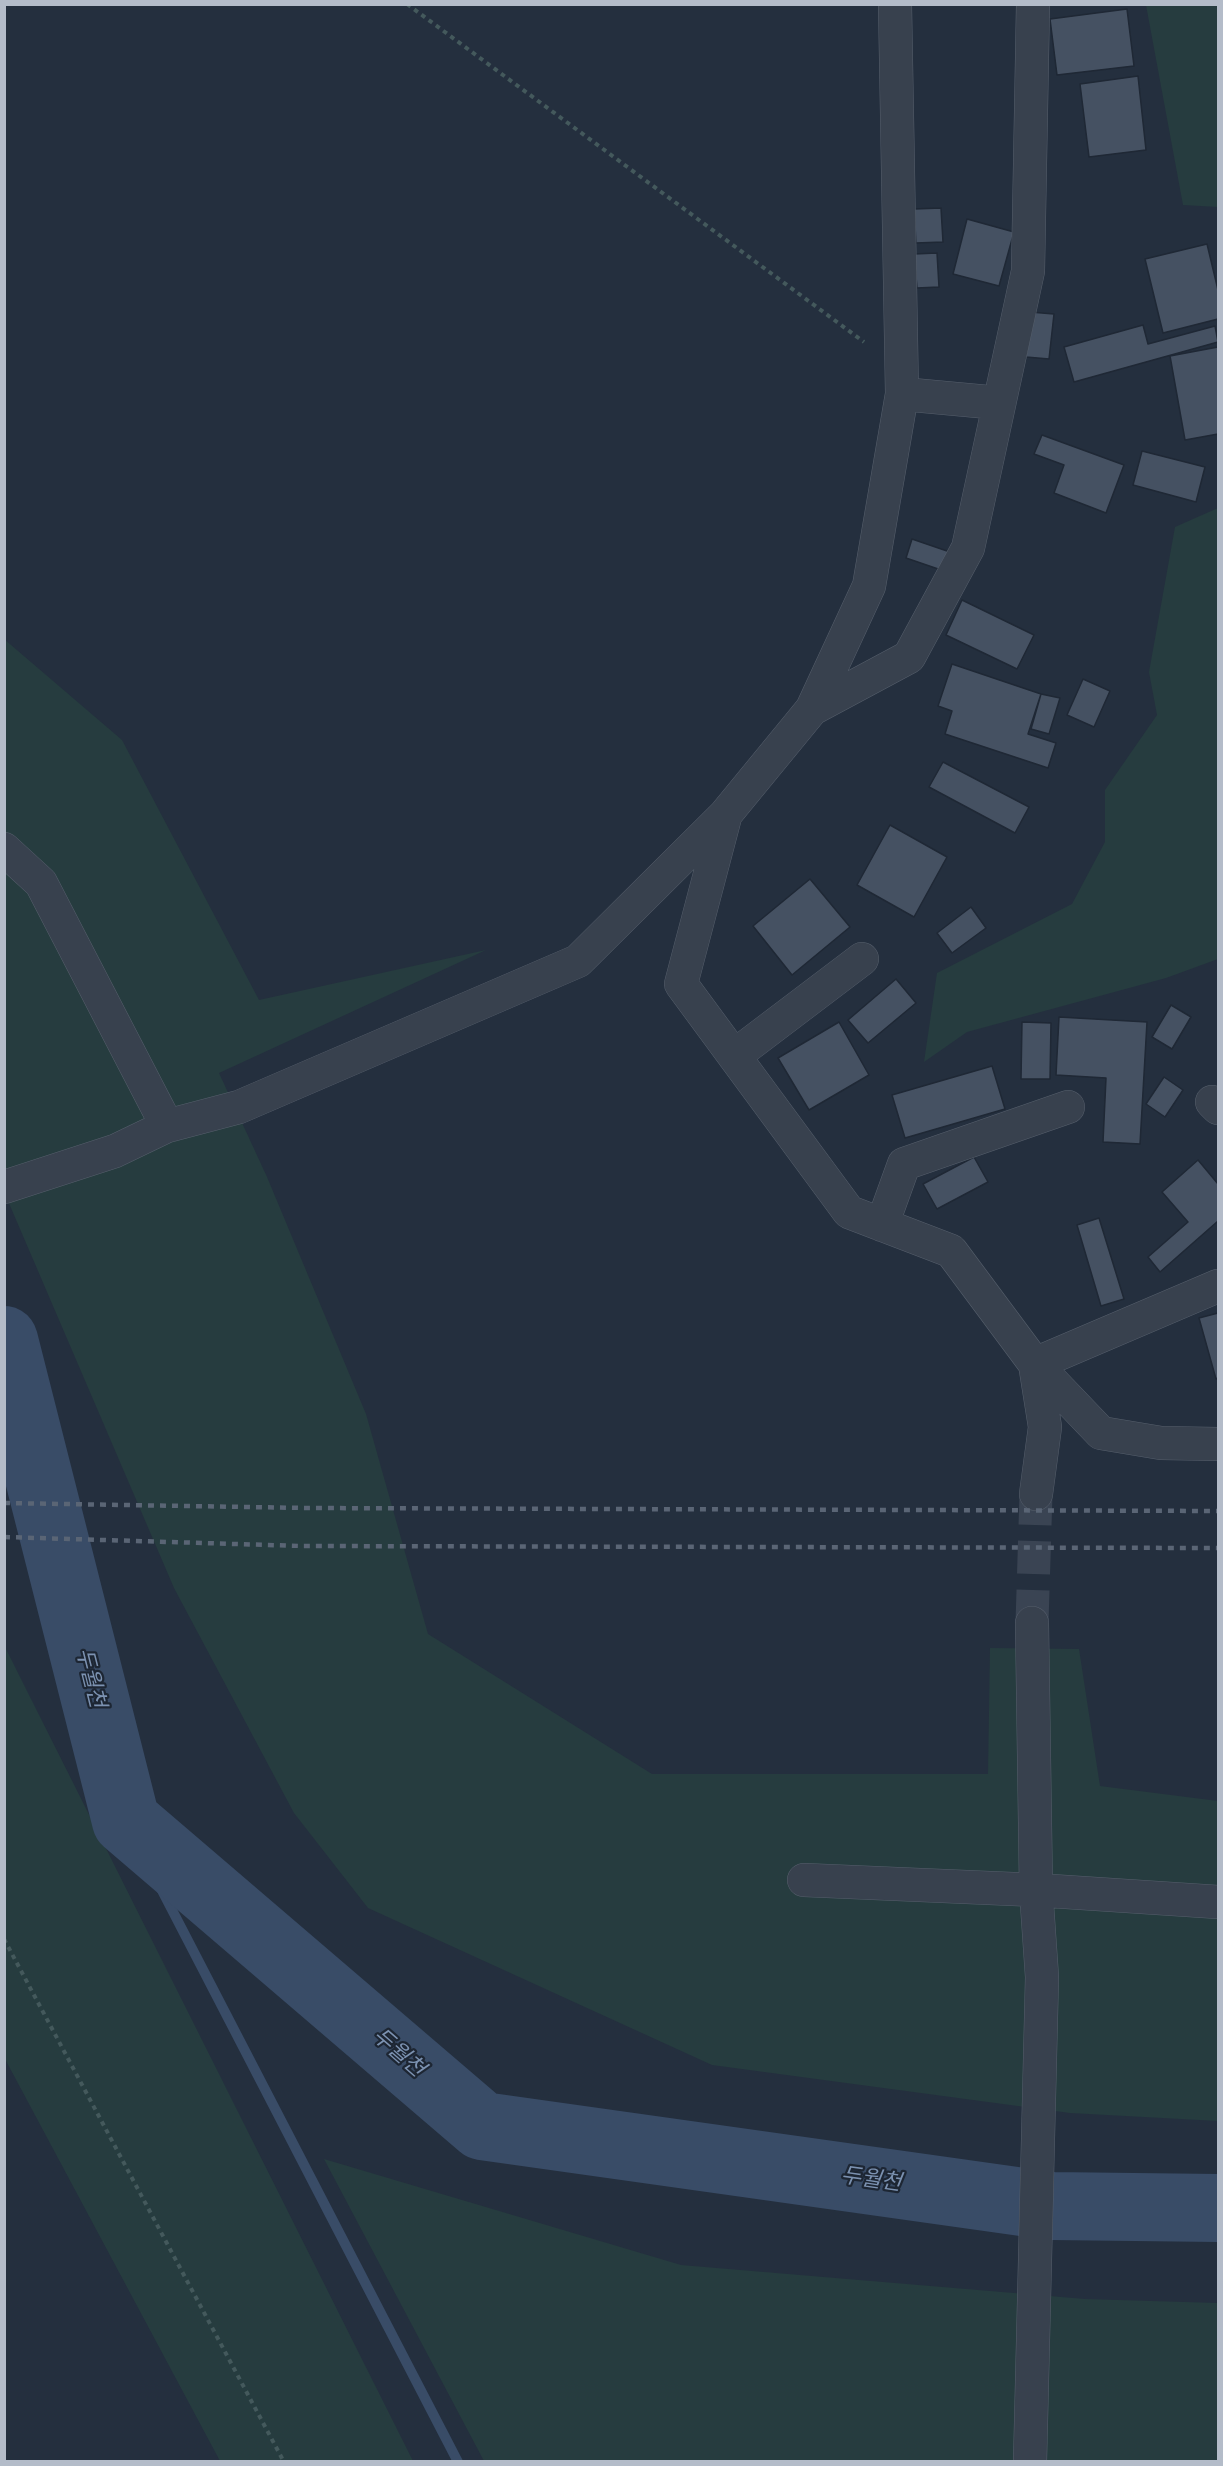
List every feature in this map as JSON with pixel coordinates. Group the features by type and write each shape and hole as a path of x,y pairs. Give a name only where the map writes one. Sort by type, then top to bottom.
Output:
{"street":[{"path":"4,1187 115,1151 167,1126 239,1107 578,961 725,815 812,709 869,586 902,394 895,4"},
{"path":"812,709 909,657 968,548 1028,271 1033,4"},
{"path":"902,394 999,403"},
{"path":"725,815 681,984 849,1212 951,1251 1035,1364 1101,1433 1161,1443 1218,1444"},
{"path":"4,849 41,883 167,1126"},
{"path":"734,1056 862,959"},
{"path":"882,1225 904,1164 1068,1107"},
{"path":"1035,1364 1218,1286"},
{"path":"1035,1364 1045,1427 1036,1494"},
{"path":"1030,2453 1042,1977 1036,1890 1032,1623"},
{"path":"804,1880 1036,1890 1218,1902"}],"path":[{"path":"407,4 864,342 901,345"},
{"path":"4,1939 284,2462"}],"green space":[{"path":"1146,5 1218,5 1218,207 1183,205"},
{"path":"1218,508 1218,959 1166,978 967,1032 924,1062 937,973 1072,904 1105,842 1105,790 1157,715 1149,672 1175,527"},
{"path":"4,639 122,740 259,1000 486,950 219,1073 267,1177 366,1414 428,1634 652,1774 988,1774 990,1648 1079,1649 1100,1786 1218,1801 1218,2121 1070,2113 712,2065 368,1908 294,1813 174,1588 5,1194"},
{"path":"4,1647 413,2461 220,2461 5,2059"},
{"path":"324,2159 681,2265 1085,2299 1218,2303 1218,2461 484,2461"}],"building":[{"path":"1127,9 1134,66 1057,75 1050,19"},
{"path":"1138,76 1146,150 1089,157 1080,84"},
{"path":"941,208 943,242 916,243 914,209"},
{"path":"967,219 1014,232 999,286 953,274"},
{"path":"1207,244 1218,290 1218,319 1163,333 1145,259"},
{"path":"937,253 939,287 917,288 914,254"},
{"path":"1030,312 1054,314 1049,359 1026,357"},
{"path":"1143,325 1148,344 1215,326 1218,342 1074,382 1064,347"},
{"path":"1218,347 1218,434 1185,440 1170,356"},
{"path":"1042,435 1124,465 1106,513 1054,493 1064,465 1034,454"},
{"path":"1142,451 1205,467 1196,502 1133,485"},
{"path":"912,539 950,552 944,571 906,558"},
{"path":"962,600 1034,635 1017,669 946,635"},
{"path":"952,664 1041,694 1028,734 1056,743 1048,768 945,734 952,711 938,706"},
{"path":"1083,679 1110,691 1094,727 1067,715"},
{"path":"1041,694 1060,698 1049,734 1031,729"},
{"path":"943,762 1029,807 1015,833 929,787"},
{"path":"890,825 947,857 914,917 857,885"},
{"path":"810,879 850,927 792,975 753,926"},
{"path":"971,907 986,928 952,953 937,933"},
{"path":"896,979 916,1003 868,1043 848,1020"},
{"path":"1171,1005 1191,1017 1172,1049 1152,1037"},
{"path":"1059,1017 1147,1022 1140,1144 1103,1142 1106,1078 1056,1075"},
{"path":"839,1022 869,1075 809,1110 778,1058"},
{"path":"1022,1022 1051,1023 1050,1079 1021,1079"},
{"path":"992,1066 1005,1109 905,1138 892,1095"},
{"path":"1164,1077 1183,1090 1165,1117 1146,1104"},
{"path":"974,1157 988,1182 937,1209 923,1184"},
{"path":"1198,1160 1218,1184 1218,1221 1160,1272 1148,1257 1188,1222 1162,1192"},
{"path":"1099,1218 1124,1299 1101,1306 1077,1225"},
{"path":"1218,1313 1218,1378 1216,1379 1199,1318"}],"waterway":[{"name":"두월천","path":"4,1340 126,1821 482,2126 1051,2206 1218,2208"},
{"path":"126,1821 458,2462"}],"tunnel":[{"path":"1032,1623 1036,1494"}],"railway":[{"path":"4,1503 307,1508 1218,1511"},
{"path":"4,1537 302,1546 1218,1548"}]}
